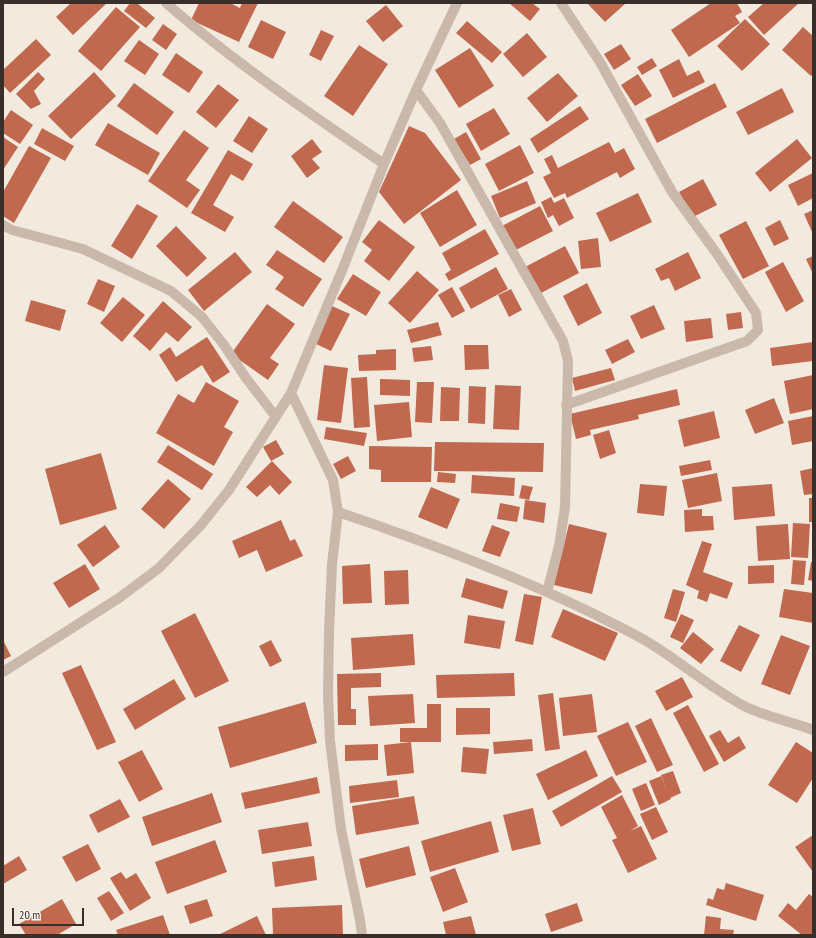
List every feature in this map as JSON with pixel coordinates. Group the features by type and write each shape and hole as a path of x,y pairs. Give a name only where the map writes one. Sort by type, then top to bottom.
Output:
{"street":[{"path":"166,3 212,40 292,100 384,164"},
{"path":"3,672 120,598 159,568 201,525 229,490 291,393 384,164 416,90 457,3"},
{"path":"561,3 600,62 672,192 717,254 756,313 758,330 747,342 566,405"},
{"path":"416,90 447,136 562,341 568,361 565,507 559,546 547,592"},
{"path":"3,225 12,230 83,249 171,291 202,317 276,417"},
{"path":"291,393 333,480 338,512 332,564 329,632 328,694 330,741 341,829 362,935"},
{"path":"338,512 399,533 547,592 650,644 744,706 767,716 799,724 813,730"}],"building":[{"path":"71,3 106,4 73,35 56,17"},
{"path":"130,3 137,3 155,18 146,28 124,11"},
{"path":"199,3 230,3 240,8 242,3 258,3 239,42 191,20"},
{"path":"509,3 532,3 540,9 530,21"},
{"path":"587,3 626,3 605,22"},
{"path":"711,3 737,3 742,12 735,16 740,23 689,57 671,30"},
{"path":"764,3 799,3 764,35 748,17"},
{"path":"386,5 403,26 383,42 366,21"},
{"path":"116,7 140,27 101,71 78,51"},
{"path":"745,19 770,44 742,71 717,46"},
{"path":"261,20 286,32 273,59 248,47"},
{"path":"467,21 502,52 492,63 456,33"},
{"path":"163,24 177,34 166,50 152,40"},
{"path":"803,27 813,36 813,73 811,76 782,50"},
{"path":"321,30 334,36 321,61 309,55"},
{"path":"527,33 547,57 523,77 503,54"},
{"path":"36,39 51,55 10,93 3,85 3,70"},
{"path":"139,40 159,54 145,75 124,61"},
{"path":"621,44 631,59 614,70 604,54"},
{"path":"359,45 388,64 353,116 324,96"},
{"path":"470,48 494,86 459,108 435,70"},
{"path":"176,53 203,72 189,93 162,75"},
{"path":"652,58 657,66 642,75 637,67"},
{"path":"679,59 687,76 699,70 705,82 673,98 659,70"},
{"path":"38,72 45,79 34,91 41,104 31,109 16,94"},
{"path":"94,72 116,96 71,139 48,116"},
{"path":"558,73 578,96 547,122 527,98"},
{"path":"638,74 652,96 635,106 621,85"},
{"path":"134,83 174,112 157,135 117,106"},
{"path":"715,83 727,107 657,143 645,119"},
{"path":"218,84 239,100 216,128 196,112"},
{"path":"782,88 794,112 748,135 736,112"},
{"path":"580,106 589,119 538,153 530,139"},
{"path":"494,108 510,134 481,151 466,124"},
{"path":"11,110 33,125 20,144 3,133 3,122"},
{"path":"249,116 268,129 252,153 233,141"},
{"path":"108,123 160,153 148,175 95,145"},
{"path":"409,126 425,133 461,180 404,224 379,192"},
{"path":"42,128 74,146 65,161 34,144"},
{"path":"184,130 209,148 186,180 200,190 187,208 148,181"},
{"path":"466,132 481,159 470,165 454,139"},
{"path":"3,137 18,147 3,170"},
{"path":"312,139 322,152 312,159 320,168 307,178 291,156"},
{"path":"797,139 812,158 770,192 755,173"},
{"path":"609,142 615,153 624,148 635,169 620,178 617,172 567,198 565,193 554,198 543,177 551,173 544,159 552,155 558,168"},
{"path":"520,145 534,173 499,191 485,164"},
{"path":"29,146 51,158 14,223 3,216 3,192"},
{"path":"228,150 253,164 243,181 231,174 213,205 234,217 225,232 191,213"},
{"path":"813,173 813,198 798,206 788,185"},
{"path":"703,179 717,205 693,217 679,192"},
{"path":"527,181 536,203 500,218 491,196"},
{"path":"457,190 477,225 440,247 420,213"},
{"path":"638,193 652,222 610,242 596,213"},
{"path":"551,197 554,203 564,198 574,218 559,226 553,215 548,218 541,202"},
{"path":"293,201 343,237 324,263 274,227"},
{"path":"137,204 158,216 132,259 111,246"},
{"path":"540,206 553,231 514,251 502,226"},
{"path":"813,210 813,231 812,232 804,214"},
{"path":"379,220 415,247 389,281 364,261 372,250 362,242"},
{"path":"780,220 789,239 774,246 765,228"},
{"path":"746,221 769,266 743,279 719,235"},
{"path":"176,226 207,258 187,277 156,246"},
{"path":"485,229 499,254 449,281 445,274 451,270 442,253"},
{"path":"598,238 601,267 581,269 578,241"},
{"path":"565,246 579,273 539,294 525,267"},
{"path":"277,250 322,279 303,307 275,289 284,277 266,265"},
{"path":"235,252 252,272 204,311 188,290"},
{"path":"688,252 701,278 675,291 669,278 661,281 655,269"},
{"path":"813,256 813,274 806,259"},
{"path":"783,262 804,301 786,312 765,272"},
{"path":"496,267 508,289 471,309 459,288"},
{"path":"417,271 439,290 410,323 388,303"},
{"path":"353,274 381,292 366,316 337,299"},
{"path":"98,279 115,286 104,312 87,304"},
{"path":"587,283 602,313 578,326 563,296"},
{"path":"452,287 465,311 452,318 438,295"},
{"path":"511,289 522,310 509,317 498,295"},
{"path":"123,297 145,315 122,342 100,323"},
{"path":"31,300 66,310 60,331 25,321"},
{"path":"163,301 192,327 178,342 166,332 150,351 133,336"},
{"path":"267,304 295,324 270,358 279,364 268,380 231,354"},
{"path":"654,305 665,329 641,339 630,316"},
{"path":"332,306 350,314 331,351 314,343"},
{"path":"741,312 743,328 728,330 726,314"},
{"path":"711,318 713,338 686,342 684,321"},
{"path":"438,322 442,335 411,343 407,330"},
{"path":"207,337 230,372 213,383 202,365 176,382 159,355 170,347 176,357"},
{"path":"628,339 635,352 612,364 605,350"},
{"path":"813,342 813,361 772,366 770,348"},
{"path":"464,345 488,345 489,369 465,370"},
{"path":"431,346 433,360 414,362 412,348"},
{"path":"396,349 396,370 359,371 358,355 376,354 376,350"},
{"path":"324,365 348,368 341,423 317,420"},
{"path":"611,368 615,380 575,391 572,378"},
{"path":"813,375 813,409 790,414 784,381"},
{"path":"367,377 370,427 354,428 351,378"},
{"path":"380,379 410,380 410,396 380,395"},
{"path":"206,382 239,401 224,427 233,432 214,466 156,433 178,394 194,403"},
{"path":"417,382 434,382 432,423 415,422"},
{"path":"495,385 521,386 519,430 493,429"},
{"path":"469,386 486,387 485,424 468,423"},
{"path":"441,387 460,388 459,421 440,421"},
{"path":"677,389 680,405 638,415 639,419 590,430 591,435 576,439 570,414"},
{"path":"774,398 784,423 755,434 745,410"},
{"path":"409,402 412,437 377,441 374,405"},
{"path":"714,411 720,438 684,447 678,420"},
{"path":"813,416 813,441 792,445 788,421"},
{"path":"326,427 367,433 364,446 324,439"},
{"path":"609,430 616,453 600,459 593,435"},
{"path":"276,440 284,454 271,461 263,447"},
{"path":"435,442 544,443 543,472 434,471"},
{"path":"168,445 213,474 202,490 157,462"},
{"path":"369,446 432,447 431,482 381,482 381,470 369,469"},
{"path":"101,453 117,509 60,525 45,469"},
{"path":"348,456 356,471 341,479 333,464"},
{"path":"710,460 712,470 681,476 679,466"},
{"path":"272,461 292,482 279,495 270,485 257,497 246,487"},
{"path":"813,468 813,494 804,495 800,471"},
{"path":"438,472 456,474 455,483 437,482"},
{"path":"717,473 722,501 688,508 682,480"},
{"path":"472,475 515,478 514,496 471,493"},
{"path":"168,479 191,499 164,529 141,509"},
{"path":"640,484 667,486 664,516 637,513"},
{"path":"772,484 775,516 734,520 732,487"},
{"path":"522,485 533,487 529,500 519,498"},
{"path":"431,487 460,499 447,529 418,517"},
{"path":"809,498 813,498 813,522 809,522"},
{"path":"525,500 546,503 544,523 523,519"},
{"path":"500,503 520,507 517,522 497,519"},
{"path":"702,509 702,516 713,516 714,530 685,532 684,510"},
{"path":"281,520 290,541 295,539 303,556 266,572 257,550 239,558 232,541"},
{"path":"793,523 810,524 808,558 791,557"},
{"path":"569,524 607,533 592,594 554,585"},
{"path":"788,524 790,559 758,561 756,526"},
{"path":"105,525 120,547 93,567 77,545"},
{"path":"492,525 510,532 500,557 482,551"},
{"path":"702,541 712,544 703,572 733,583 727,599 710,593 707,602 697,598 699,591 686,585"},
{"path":"793,560 806,561 804,585 791,584"},
{"path":"811,562 813,562 813,581 808,580"},
{"path":"85,564 100,589 69,608 53,583"},
{"path":"370,564 372,603 343,604 342,566"},
{"path":"774,565 774,583 748,584 748,566"},
{"path":"408,570 409,604 385,605 384,571"},
{"path":"466,578 508,591 503,609 461,597"},
{"path":"673,589 685,592 676,622 664,618"},
{"path":"784,589 813,593 813,623 779,617"},
{"path":"524,594 542,597 533,645 515,641"},
{"path":"563,609 618,633 605,661 551,637"},
{"path":"195,613 229,681 195,698 161,631"},
{"path":"681,614 694,620 683,643 670,637"},
{"path":"468,615 505,621 500,649 464,643"},
{"path":"739,625 760,635 741,672 720,661"},
{"path":"693,632 714,649 701,664 680,648"},
{"path":"413,634 415,665 353,670 351,638"},
{"path":"781,635 810,646 790,695 761,684"},
{"path":"3,640 11,656 3,660"},
{"path":"271,640 282,661 270,667 259,646"},
{"path":"81,665 116,742 97,750 62,673"},
{"path":"381,673 381,687 351,688 351,709 356,709 356,725 338,725 337,674"},
{"path":"514,673 515,696 437,698 436,675"},
{"path":"682,677 693,697 666,711 655,691"},
{"path":"174,679 186,699 135,730 123,709"},
{"path":"553,693 560,749 545,751 538,695"},
{"path":"413,694 415,723 370,726 368,696"},
{"path":"592,694 597,732 563,736 559,698"},
{"path":"305,702 317,743 230,768 218,727"},
{"path":"427,704 441,704 441,742 400,742 400,728 427,728"},
{"path":"688,705 719,764 704,772 673,713"},
{"path":"456,708 490,708 490,734 456,735"},
{"path":"651,718 673,765 657,772 635,726"},
{"path":"628,722 647,762 616,776 597,736"},
{"path":"720,730 728,743 739,736 746,748 724,762 709,736"},
{"path":"532,739 533,751 494,754 493,742"},
{"path":"411,742 414,773 387,776 384,745"},
{"path":"796,742 813,753 813,778 797,803 768,785"},
{"path":"378,744 378,760 345,761 345,745"},
{"path":"463,747 489,749 486,774 461,772"},
{"path":"142,750 163,789 139,802 118,762"},
{"path":"586,750 598,776 548,800 536,774"},
{"path":"673,771 681,793 659,805 649,781 661,776 668,793 661,775"},
{"path":"612,776 622,792 561,827 552,811"},
{"path":"317,777 320,793 245,809 241,793"},
{"path":"397,780 399,797 350,803 349,786"},
{"path":"646,783 655,805 641,811 632,789"},
{"path":"212,793 222,822 152,846 142,817"},
{"path":"622,795 638,826 630,831 641,826 657,859 628,873 612,840 617,838 601,807"},
{"path":"414,796 419,824 356,835 352,806"},
{"path":"120,799 130,817 98,833 89,815"},
{"path":"656,807 668,832 652,840 640,814"},
{"path":"533,808 541,844 512,851 503,815"},
{"path":"491,821 499,852 430,872 421,841"},
{"path":"308,822 312,846 262,854 258,830"},
{"path":"813,835 813,872 795,847"},
{"path":"215,840 227,872 167,894 155,862"},
{"path":"88,844 101,869 76,882 62,857"},
{"path":"409,846 416,875 366,888 359,859"},
{"path":"19,856 27,870 3,884 3,866"},
{"path":"314,856 317,880 275,887 272,862"},
{"path":"455,868 468,902 443,912 430,877"},
{"path":"121,872 126,879 136,873 151,898 130,911 110,878"},
{"path":"726,883 764,895 756,921 706,905 708,898 713,900 717,888 724,890"},
{"path":"109,891 124,913 111,921 97,898"},
{"path":"809,894 813,897 813,935 802,935 778,916 788,903 796,910"},
{"path":"62,899 76,924 57,935 26,935 19,924"},
{"path":"207,899 213,916 190,924 184,906"},
{"path":"577,903 583,921 551,932 545,914"},
{"path":"342,905 343,935 273,935 272,908"},
{"path":"163,915 170,935 118,935 116,930"},
{"path":"257,916 266,935 218,935"},
{"path":"471,916 476,935 446,935 443,922"},
{"path":"706,916 721,918 720,929 734,930 733,935 704,935"}]}
